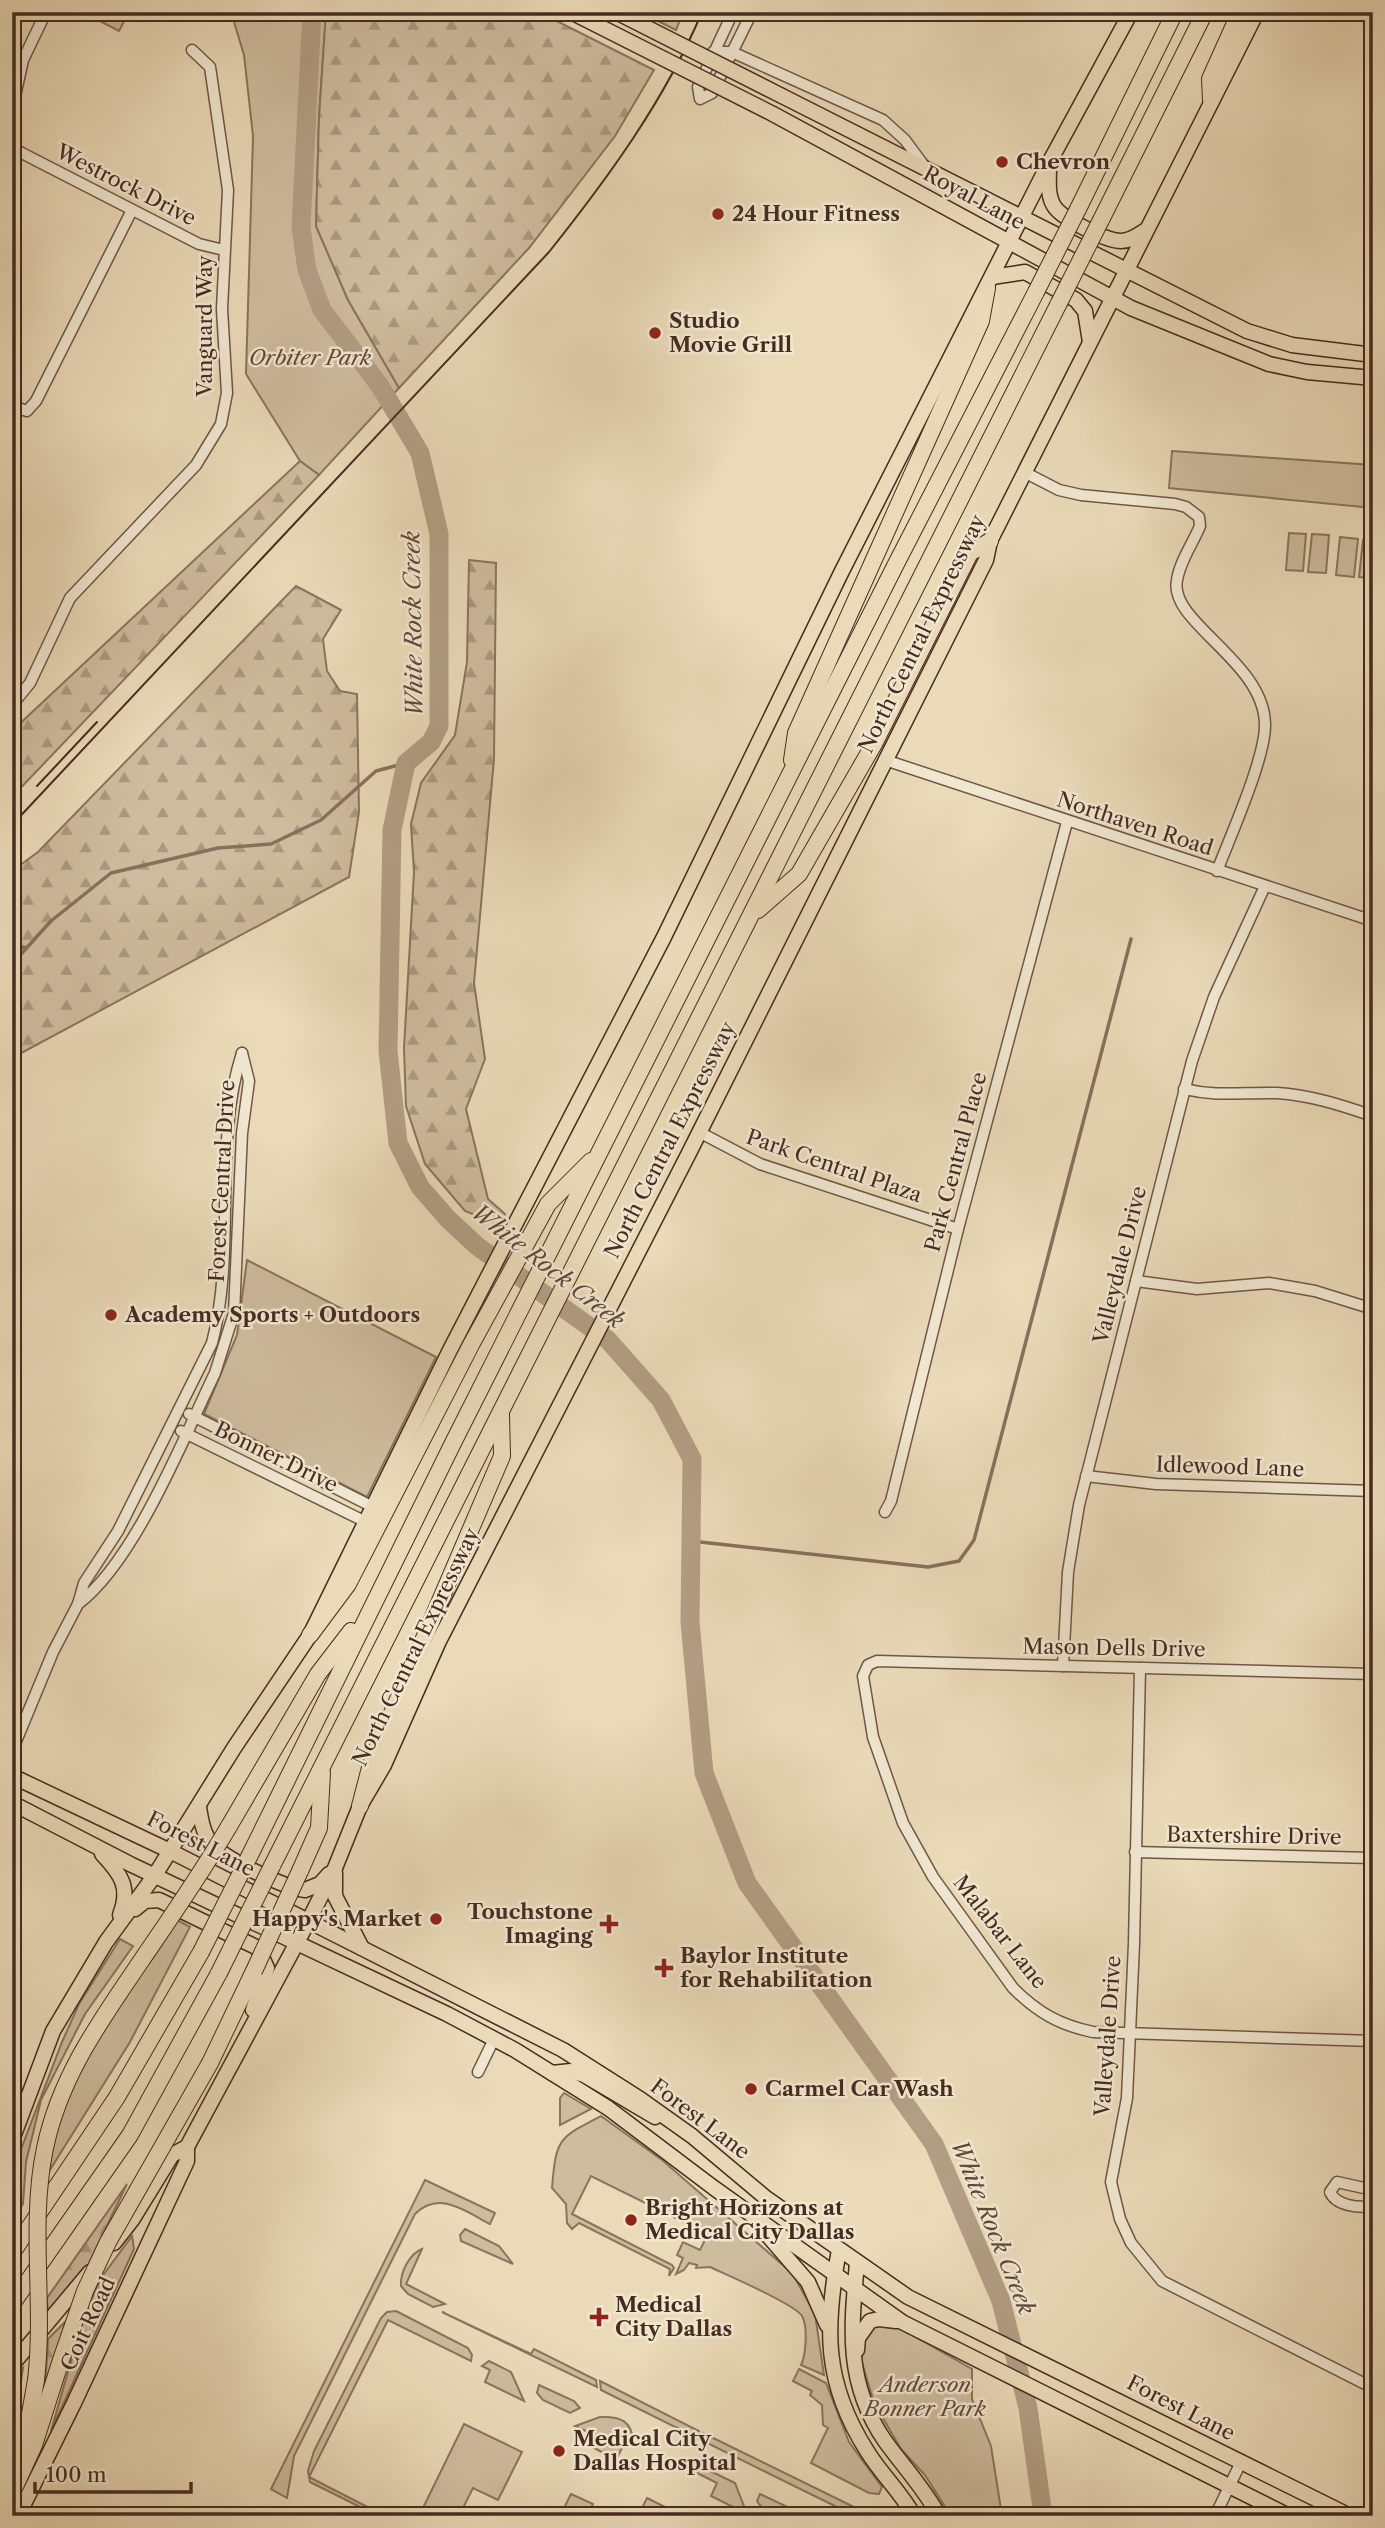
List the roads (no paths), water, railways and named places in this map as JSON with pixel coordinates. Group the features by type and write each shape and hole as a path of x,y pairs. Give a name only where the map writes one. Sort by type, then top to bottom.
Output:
{"highway":[{"path":"12,2253 117,2097 201,1952 374,1601 790,773 1079,209 1175,12"},
{"name":"North Central Expressway","path":"12,2304 123,2146 169,2070 1205,12"},
{"path":"1211,100 1210,79 1240,12"},
{"path":"790,773 796,733 981,321 990,283"},
{"path":"751,916 799,874 874,744 971,553 989,541"},
{"path":"310,1635 348,1584 472,1343 548,1204 602,1149"},
{"path":"360,1806 372,1760 502,1456 501,1412"},
{"path":"12,2466 30,2414 40,2350 40,2186 53,2115 91,2035 229,1828 318,1674 374,1601"},
{"path":"12,2494 34,2445 85,2291 108,2242 210,2063 320,1828 323,1765"}],"main road":[{"name":"Royal Lane","path":"571,12 773,114 1112,299 1269,364 1307,372 1373,378"},
{"name":"Royal Lane","path":"616,12 1126,269 1192,306 1247,331 1292,345 1373,355"},
{"path":"12,2140 53,2031 113,1933 155,1875 234,1748 310,1635 363,1521 664,937 841,573 1049,163 1130,12"},
{"name":"North Central Expressway","path":"12,2365 132,2220 172,2155 187,2147 297,1944 335,1868 360,1806 384,1765 439,1641 699,1132 986,559 989,541 1257,12"},
{"path":"1049,163 1050,198 1062,215 1110,240 1120,242 1146,230"},
{"path":"990,283 1025,272 1076,300 1085,311 1090,342"},
{"name":"Forest Lane","path":"12,1776 124,1828 519,2025 563,2050 677,2125 766,2198 908,2297 1350,2516"},
{"path":"12,1788 76,1816 124,1828"},
{"path":"12,1803 297,1944 447,2014 515,2050 608,2108 902,2322 1289,2516"},
{"path":"199,1807 203,1829 213,1845 283,1884 297,1889 313,1888 335,1868"},
{"path":"81,1838 114,1867 126,1886 126,1897 113,1933"},
{"path":"335,1868 335,1896 362,1949"},
{"path":"113,1933 139,1905 159,1900 258,1948 267,1968 240,2047"},
{"path":"447,2014 497,2029 519,2025 515,2050"},
{"path":"552,2073 571,2071 584,2075 636,2109 677,2125"},
{"name":"Coit Road","path":"18,2516 187,2161 187,2147"},
{"path":"746,2211 808,2282 828,2326"},
{"path":"839,2250 828,2326 832,2366 852,2426 867,2453 902,2495 914,2516"},
{"path":"857,2263 851,2353 869,2414 939,2516"},
{"path":"859,2383 858,2338 864,2326 879,2319 902,2322"},
{"path":"902,2495 918,2482"}],"street":[{"path":"12,110 16,70 46,12"},
{"path":"733,12 698,87 700,99 712,93 752,12"},
{"name":"Vanguard Way","path":"12,705 30,682 69,598 196,465 221,424 227,384 222,309 228,190 210,67 192,50"},
{"path":"713,52 732,52 883,120 905,139 926,170"},
{"name":"Westrock Drive","path":"12,148 200,244 224,250"},
{"path":"12,407 27,411 36,401 132,210"},
{"path":"1024,472 1059,490 1186,507 1199,517 1200,526 1176,581 1178,598 1188,614 1249,677 1258,692 1265,724 1262,750 1217,871"},
{"name":"Northaven Road","path":"885,760 1373,921"},
{"name":"Park Central Place","path":"885,1513 891,1501 958,1229 1067,822"},
{"name":"Valleydale Drive","path":"1063,1666 1068,1572 1086,1476 1184,1089 1214,997 1265,886"},
{"name":"Forest Central Drive","path":"12,1751 53,1652 78,1604 84,1583 118,1531 212,1343 220,1310 224,1260 226,1132 233,1080 242,1053 249,1081 242,1133 234,1313 225,1347 194,1417 132,1539 96,1591 78,1604"},
{"path":"1184,1089 1226,1096 1293,1095 1335,1103 1373,1116"},
{"name":"Park Central Plaza","path":"699,1132 760,1164 958,1229"},
{"path":"224,1260 238,1262"},
{"path":"1136,1281 1197,1289 1269,1283 1315,1291 1373,1309"},
{"name":"Bonner Drive","path":"180,1410 371,1506"},
{"name":"Bonner Drive","path":"172,1426 363,1521"},
{"name":"Idlewood Lane","path":"1086,1476 1156,1484 1373,1491"},
{"name":"Mason Dells Drive","path":"863,1676 868,1665 877,1661 1373,1674"},
{"name":"Valleydale Drive","path":"1140,1668 1127,2098 1111,2182 1120,2219 1131,2243 1148,2267 1180,2292 1373,2388"},
{"name":"Malabar Lane","path":"863,1676 873,1737 903,1823 933,1877 1013,1987 1052,2020 1093,2032 1129,2035 1373,2041"},
{"name":"Baxtershire Drive","path":"1135,1852 1373,1858"},
{"path":"478,2071 494,2039"},
{"path":"1373,2190 1337,2182 1330,2192 1337,2201 1346,2204 1373,2206"},
{"path":"1215,2516 1241,2462"}],"waterway":[{"name":"White Rock Creek","path":"312,12 301,227 307,270 322,310 380,386 420,453 439,534 439,726 431,742 406,763 392,830 388,1051 398,1143 420,1187 448,1219 477,1246 608,1340 661,1400 692,1459 690,1622 704,1773 747,1883 934,2144 1001,2301 1028,2408 1043,2516"},
{"path":"12,964 51,921 111,873 218,848 271,844 321,820 376,771 406,763"},
{"path":"691,1541 928,1567 959,1561 974,1540 1131,939"},
{"path":"12,944 26,948"}],"tram line":[{"path":"12,825 549,252 634,137 671,76 702,12"},
{"path":"37,786 97,722"}],"place":[{"name":"Chevron","path":"1002,162"},
{"name":"24 Hour Fitness","path":"718,214"},
{"name":"Studio Movie Grill","path":"655,333"},
{"name":"Academy Sports + Outdoors","path":"111,1315"},
{"name":"Happy's Market","path":"436,1919"},
{"name":"Touchstone Imaging","path":"609,1924"},
{"name":"Baylor Institute for Rehabilitation","path":"664,1968"},
{"name":"Carmel Car Wash","path":"751,2089"},
{"name":"Bright Horizons at Medical City Dallas","path":"631,2220"},
{"name":"Medical City Dallas","path":"599,2317"},
{"name":"Medical City Dallas Hospital","path":"559,2451"}],"park label":[{"name":"Orbiter Park","path":"310,358"},
{"name":"Anderson Bonner Park","path":"925,2397"}]}
